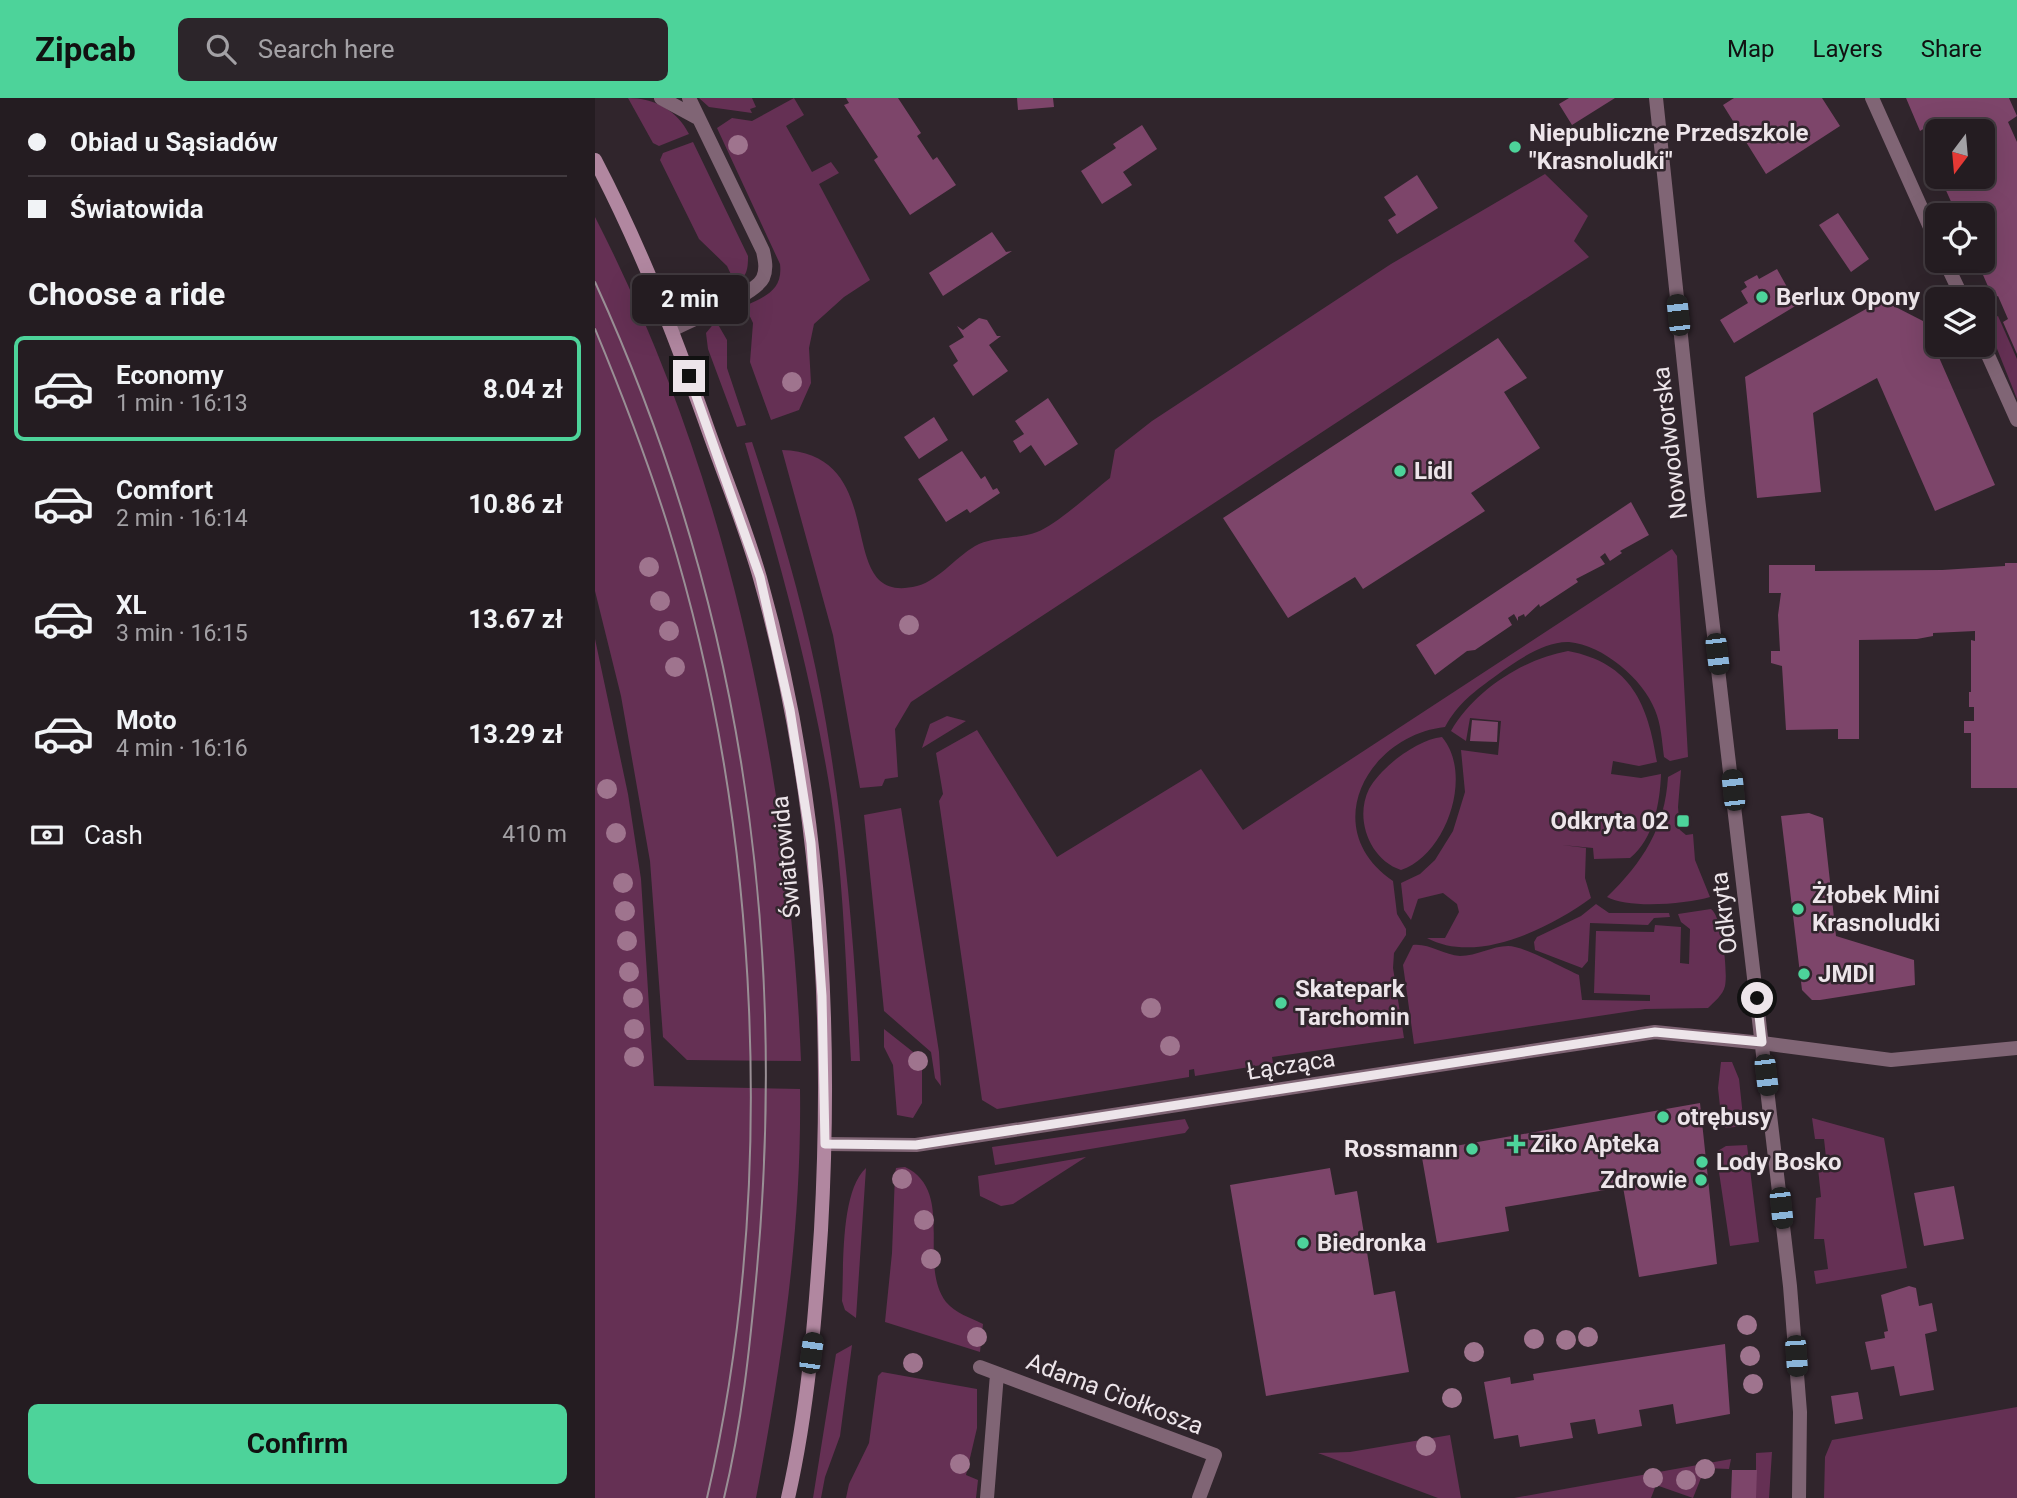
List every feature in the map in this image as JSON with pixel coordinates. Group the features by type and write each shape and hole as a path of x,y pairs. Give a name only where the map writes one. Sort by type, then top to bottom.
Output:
{"street":[{"path":"661,98 696,117"},
{"path":"672,330 752,289 765,275 763,251 689,98"},
{"name":"Nowodworska","path":"1655,98 1703,532"},
{"path":"1872,98 1925,216"},
{"name":"Światowida","path":"595,160 627,223 672,330 760,577 790,710 811,843 822,996 825,1144 815,1326 788,1498"},
{"path":"1989,357 2017,420"},
{"name":"Odkryta","path":"1703,532 1794,1328 1800,1412 1799,1498"},
{"name":"Łącząca","path":"825,1144 916,1145 940,1142 1655,1032 1762,1042 1891,1060 2017,1048"},
{"name":"Adama Ciołkosza","path":"980,1367 1215,1455 1199,1498"},
{"name":"Adama Ciołkosza","path":"987,1498 997,1374"}],"shaded area":[{"path":"628,98 647,100 664,107 678,118 689,134 659,146 653,143"},
{"path":"699,98 752,98 756,107 750,109 752,113 709,107"},
{"path":"794,98 804,115 786,126 812,172 831,162 839,173 819,184 870,280 844,297 814,324 809,348 811,383 799,410 771,420 750,362 753,323 745,306 772,291 779,280 780,264 717,128 732,118 752,121"},
{"path":"693,142 748,256 746,272 735,283 727,266 699,239 660,160 663,153"},
{"path":"1545,174 1588,216 1574,241 1589,257 911,702 895,729 898,777 885,779 882,786 860,788 833,635 782,450 817,458 839,476 852,501 866,554 875,575 891,587 917,586 933,578 979,544 1030,534 1054,523 1110,478 1115,450 1152,421 1391,264"},
{"path":"595,217 642,316 682,418 716,522 744,628 766,735 783,843 801,1061 687,1060 663,1037 650,861 621,696 595,591"},
{"path":"1998,316 2017,359 2017,399 1995,344 1995,317"},
{"path":"716,321 727,340 727,368 746,425 737,427 708,349 706,333"},
{"path":"752,442 795,581 826,723 848,892 860,1061 851,1061 844,928 831,796 794,618 745,443"},
{"path":"1672,549 1677,556 1688,757 1670,761 1664,757 1655,710 1631,676 1608,657 1569,642 1550,645 1531,653 1474,692 1461,704 1445,727 1418,734 1394,747 1375,765 1362,787 1356,811 1358,836 1370,859 1393,881 1397,914 1406,929 1406,935 1394,953 1393,968 1404,1038 1272,1057 1273,1063 1195,1076 1194,1069 1189,1070 1189,1077 997,1109 982,1100 939,801 943,794 936,753 977,730 1057,857 1201,769 1243,830"},
{"path":"595,639 628,794 641,879 654,1086 800,1089 798,1192 789,1294 756,1498 595,1498"},
{"path":"1568,651 1608,665 1622,676 1642,705 1657,762 1639,766 1613,761 1611,774 1641,778 1661,774 1657,808 1645,841 1630,858 1594,859 1593,848 1562,845 1586,848 1585,878 1591,898 1534,931 1490,945 1468,947 1447,945 1427,938 1445,938 1459,912 1457,904 1443,893 1418,899 1411,920 1404,910 1401,883 1420,874 1435,860 1453,831 1465,792 1461,750 1498,755 1501,721 1470,718 1466,741 1451,731 1473,703 1501,679 1534,661"},
{"path":"947,716 966,721 922,748 930,724"},
{"path":"1442,737 1451,753 1455,772 1455,792 1450,812 1431,848 1417,862 1401,870 1390,865 1373,848 1364,825 1365,801 1369,789 1391,763 1422,743"},
{"path":"1681,770 1678,807 1680,830 1686,835 1693,834 1695,860 1710,897 1687,902 1643,904 1607,897 1631,871 1650,843 1662,812 1668,777"},
{"path":"901,808 939,1052 941,1086 935,1078 931,1052 884,1011 864,815"},
{"path":"1596,904 1609,913 1669,913 1670,917 1654,918 1648,925 1590,923 1588,961 1582,968 1535,950 1534,942 1537,937 1581,916"},
{"path":"1711,909 1721,933 1726,979 1722,992 1708,1008 1645,1009 1414,1044 1403,965 1413,945 1460,956 1502,946 1515,947 1579,975 1582,1000 1650,1001 1650,995 1594,993 1596,931 1654,932 1655,925 1681,927 1680,963 1689,964 1690,929 1681,922 1678,914"},
{"path":"884,1029 922,1059 922,1103 913,1118 897,1115 893,1065 884,1047"},
{"path":"1721,1062 1732,1062 1739,1079 1744,1126 1726,1128 1722,1125 1718,1088"},
{"path":"1812,1118 1884,1138 1907,1268 1816,1284 1814,1271 1828,1269 1824,1239 1814,1239 1816,1198 1821,1197 1818,1168 1827,1167 1824,1139 1815,1139"},
{"path":"1185,1119 1189,1128 1185,1133 995,1165 992,1147"},
{"path":"1747,1145 1759,1242 1730,1246 1716,1152 1726,1146"},
{"path":"1086,1157 1013,1204 1001,1206 980,1196 978,1176"},
{"path":"905,1167 920,1178 929,1193 933,1210 938,1286 950,1306 983,1324 980,1352 885,1322 892,1253 895,1174 896,1168"},
{"path":"866,1168 856,1318 845,1310 842,1301 845,1230 852,1194"},
{"path":"852,1345 840,1436 825,1477 821,1498 813,1498 836,1354"},
{"path":"882,1372 977,1389 977,1428 966,1475 978,1480 976,1498 846,1498 849,1484 869,1443 878,1376"},
{"path":"2017,1407 2017,1498 1824,1498 1825,1457 1832,1440"},
{"path":"1450,1435 1461,1498 1438,1498 1318,1453 1350,1452"},
{"path":"1772,1452 1769,1498 1756,1498 1756,1453"},
{"path":"1731,1459 1729,1469 1705,1468 1693,1498 1656,1485 1651,1498 1514,1498"}],"building":[{"path":"846,98 898,98 921,133 917,136 933,160 937,157 956,185 910,215 874,160 878,157 844,105 849,103"},
{"path":"1017,98 1053,98 1054,107 1018,110"},
{"path":"1569,98 1615,98 1572,125 1559,104"},
{"path":"1734,98 1822,98 1840,126 1766,174 1723,105"},
{"path":"1906,98 2009,98 2017,116 2008,122 2017,142 2017,354 2003,322 2008,319 1998,296 1995,297 1995,287 1988,287 1982,273 1995,273 1995,203 1952,203 1945,189 1995,189 1995,119 1925,119 1925,128 1920,131"},
{"path":"1142,125 1157,149 1123,172 1132,185 1102,204 1081,171 1116,148 1113,144"},
{"path":"1417,175 1438,208 1397,234 1388,220 1396,215 1384,197"},
{"path":"1838,213 1869,259 1851,272 1819,225"},
{"path":"992,232 1006,252 1012,251 943,296 929,273"},
{"path":"1777,269 1797,305 1734,343 1720,320 1748,303 1741,291 1747,287 1744,282 1757,275 1759,279"},
{"path":"1882,300 1923,321 1925,357 1939,357 1995,485 1935,511 1877,378 1813,413 1821,492 1757,498 1745,377"},
{"path":"979,318 987,320 997,336 1001,336 989,345 1008,371 973,396 953,365 958,361 949,346 964,337 957,326 963,330"},
{"name":"Lidl","path":"1498,338 1527,378 1504,392 1540,448 1471,493 1485,511 1363,589 1355,577 1288,618 1223,518"},
{"path":"1048,398 1078,444 1045,466 1031,445 1020,453 1013,441 1024,434 1015,421"},
{"path":"934,417 948,440 919,459 904,437"},
{"path":"962,451 981,479 985,476 993,490 997,488 1000,493 970,513 967,509 946,522 918,479"},
{"path":"1631,502 1649,535 1620,551 1622,553 1610,561 1605,553 1600,557 1605,564 1576,579 1578,582 1540,607 1539,604 1525,617 1524,614 1518,617 1518,621 1514,614 1508,618 1512,625 1475,650 1467,651 1435,675 1416,645"},
{"path":"2005,563 2017,563 2017,788 1971,788 1971,733 1964,733 1964,721 1974,721 1974,707 1969,707 1969,692 1971,640 1975,641 1975,631 1933,633 1933,636 1917,639 1859,640 1859,739 1838,739 1838,729 1786,730 1782,666 1771,663 1771,651 1780,651 1778,615 1781,593 1769,593 1769,565 1815,565 1815,571 1942,570 2005,566"},
{"path":"1472,720 1498,722 1497,742 1470,741"},
{"path":"1809,813 1823,818 1836,936 1914,960 1915,985 1820,1000 1812,1000 1802,990 1781,816"},
{"path":"1700,1103 1717,1264 1639,1277 1623,1187 1505,1207 1509,1231 1437,1243 1421,1152"},
{"name":"Biedronka","path":"1330,1168 1335,1195 1357,1191 1374,1295 1395,1291 1409,1372 1266,1396 1230,1185"},
{"path":"1954,1186 1964,1239 1924,1246 1914,1193"},
{"path":"1909,1286 1916,1288 1919,1306 1932,1303 1937,1331 1925,1334 1934,1390 1900,1396 1894,1366 1871,1370 1865,1342 1885,1338 1884,1332 1888,1331 1881,1295"},
{"path":"1725,1344 1730,1414 1676,1424 1673,1404 1639,1410 1642,1426 1598,1434 1595,1419 1570,1423 1573,1438 1520,1447 1518,1435 1494,1439 1484,1382 1510,1377 1511,1384 1534,1380 1533,1374"},
{"path":"1858,1392 1863,1419 1835,1424 1831,1396"},
{"path":"1732,1470 1757,1470 1756,1498 1731,1498"}],"tram line":[{"path":"595,282 644,400 685,520 717,642 741,765 757,889 765,1015 765,1141 757,1269 748,1356 741,1413 724,1498"},
{"path":"595,329 660,501 699,642 723,762 740,885 749,1009 750,1134 744,1259 730,1380 707,1498"}],"place":[{"name":"Niepubliczne Przedszkole \"Krasnoludki\"","path":"1515,147"},
{"name":"Berlux Opony","path":"1762,297"},
{"name":"Lidl","path":"1400,471"},
{"name":"Odkryta 02","path":"1683,821"},
{"name":"Żłobek Mini Krasnoludki","path":"1798,909"},
{"name":"JMDI","path":"1804,974"},
{"name":"Skatepark Tarchomin","path":"1281,1003"},
{"name":"otrębusy","path":"1663,1117"},
{"name":"Ziko Apteka","path":"1516,1144"},
{"name":"Rossmann","path":"1472,1149"},
{"name":"Lody Bosko","path":"1702,1162"},
{"name":"Zdrowie","path":"1701,1180"},
{"name":"Biedronka","path":"1303,1243"}],"route":[{"path":"689,376 760,577 790,710 811,843 822,996 825,1144 916,1145 1655,1032 1762,1042 1757,998"}]}
